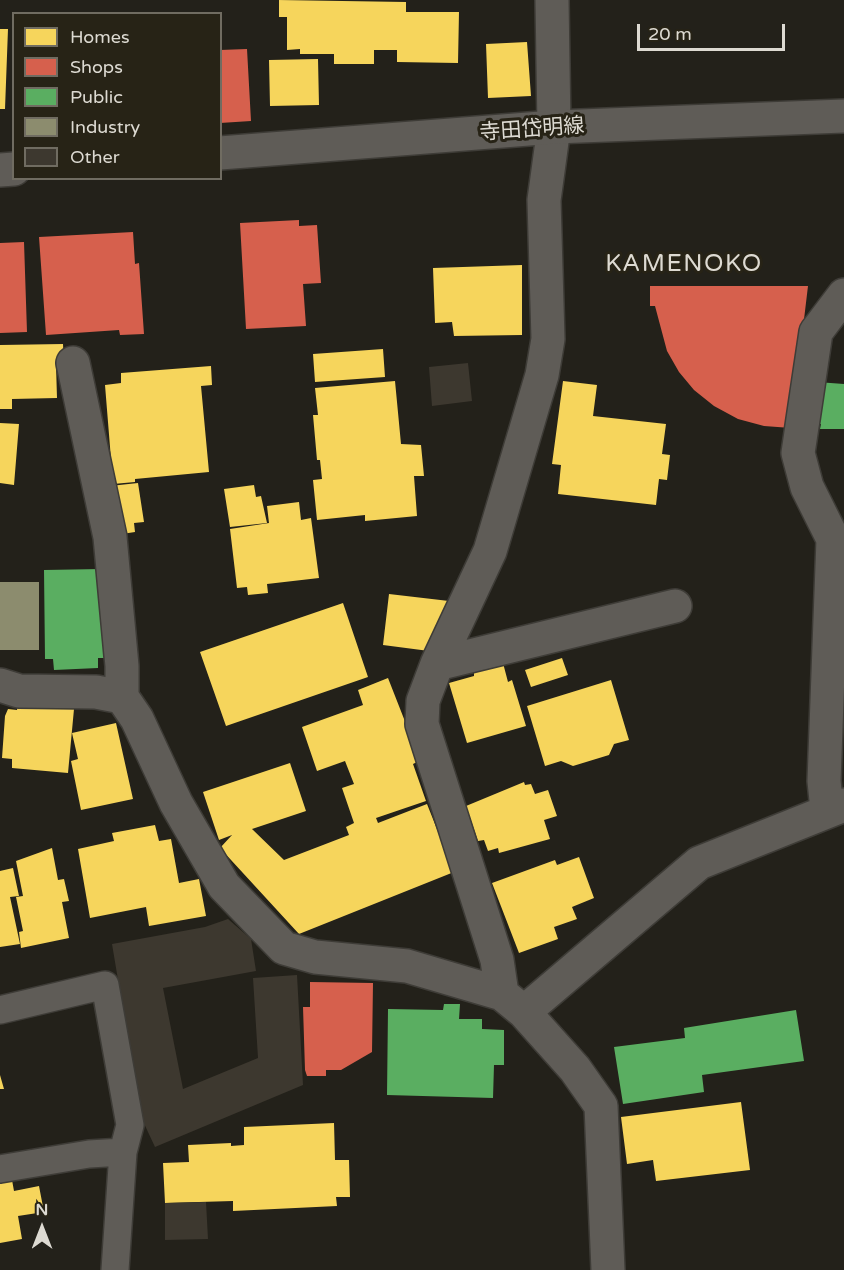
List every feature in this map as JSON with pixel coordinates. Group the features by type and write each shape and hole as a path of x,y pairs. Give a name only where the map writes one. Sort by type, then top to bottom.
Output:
{"street":[{"path":"552,0 554,127 544,200 548,339 542,375 490,551 437,664 423,700 422,724 497,960 513,1003 575,1069 601,1106 608,1270"},
{"name":"寺田岱明線","path":"222,153 554,127 844,117"},
{"path":"513,1003 699,863 836,808 824,781 833,539 807,487 798,453 816,332 844,295"},
{"path":"74,363 110,537 121,654 122,697 137,719 176,803 224,886 284,948 315,957 407,966 513,1003"},
{"path":"437,664 675,606"},
{"path":"0,685 19,691 96,692 122,697"}],"lane":[{"path":"0,1010 105,985 130,1125 123,1152 114,1270"},
{"path":"0,1169 89,1154 123,1152"}],"building: Homes":[{"path":"279,0 406,2 406,12 459,12 458,63 397,62 397,50 374,50 374,64 334,64 334,54 300,54 300,49 287,50 287,17 279,17"},
{"path":"0,29 8,29 5,109 0,109"},
{"path":"527,42 531,96 488,98 486,44"},
{"path":"318,59 319,105 270,106 269,60"},
{"path":"522,265 522,335 454,336 452,322 435,323 433,268"},
{"path":"63,344 64,365 56,365 57,398 12,399 12,409 0,409 0,345"},
{"path":"383,349 385,377 315,382 313,354"},
{"path":"211,366 212,385 201,386 209,472 135,479 135,482 113,484 105,385 121,383 121,373"},
{"path":"395,381 401,444 421,445 424,476 414,476 417,516 365,521 365,515 317,520 313,480 322,479 320,460 317,460 313,415 318,415 315,388"},
{"path":"563,381 597,385 593,416 666,424 662,454 670,455 667,480 659,479 656,505 558,494 561,465 552,464"},
{"path":"0,423 19,424 14,485 0,483"},
{"path":"138,483 144,522 134,523 135,532 122,534 110,486"},
{"path":"254,485 256,497 261,496 267,523 230,527 224,489"},
{"path":"299,502 301,520 311,518 319,578 267,584 268,593 248,595 247,587 237,588 230,529 269,523 267,506"},
{"path":"389,594 449,601 429,651 383,645"},
{"path":"343,603 368,677 226,726 200,652"},
{"path":"562,658 568,675 531,687 525,670"},
{"path":"503,663 508,682 512,680 526,726 467,743 449,683 474,676 474,672"},
{"path":"388,678 406,724 411,723 419,761 413,764 426,801 376,818 378,823 427,804 454,872 299,934 220,848 232,835 219,840 203,792 290,763 306,811 252,829 284,860 349,835 346,827 354,823 342,788 354,784 345,761 317,771 302,727 363,705 358,690"},
{"path":"611,680 629,740 614,744 609,755 573,766 561,761 545,766 527,706"},
{"path":"18,703 74,709 68,773 12,768 12,759 2,758 5,716 8,709 17,710"},
{"path":"116,723 133,799 81,810 71,761 78,759 72,733"},
{"path":"524,782 525,785 531,784 535,794 548,790 557,816 544,820 550,839 499,853 498,848 488,851 484,840 478,841 466,806"},
{"path":"155,825 159,841 171,839 179,883 199,879 206,916 149,926 146,907 90,918 78,849 114,841 112,833"},
{"path":"52,848 58,880 64,879 69,901 62,902 69,938 21,948 19,932 23,931 16,897 23,896 16,861"},
{"path":"579,857 594,898 572,907 577,919 554,927 558,939 519,953 492,883 555,860 557,865"},
{"path":"13,868 19,896 10,897 20,944 0,947 0,871"},
{"path":"0,1075 4,1089 0,1089"},
{"path":"741,1102 750,1170 656,1181 653,1160 627,1164 621,1117"},
{"path":"334,1123 335,1160 349,1160 350,1197 336,1197 337,1206 233,1211 233,1201 165,1203 163,1163 189,1162 188,1145 231,1143 231,1146 244,1145 244,1127"},
{"path":"12,1180 14,1191 39,1186 44,1212 18,1216 22,1239 0,1243 0,1182"}],"building: Shops":[{"path":"247,49 251,121 222,123 222,50"},
{"path":"299,220 299,226 317,225 321,283 303,284 306,326 246,329 240,223"},
{"path":"133,232 135,264 139,263 144,334 120,335 119,330 46,335 39,237"},
{"path":"24,242 27,332 0,333 0,243"},
{"path":"650,286 808,286 791,428 764,426 738,419 714,406 694,390 679,372 667,351 655,306 650,306"},
{"path":"310,982 373,983 372,1052 341,1070 326,1070 326,1076 307,1076 305,1070 303,1007 310,1007"}],"building: Public":[{"path":"817,382 844,384 844,429 820,429 821,424 812,424"},
{"path":"101,569 105,658 98,658 98,668 54,670 53,659 45,659 44,570"},
{"path":"444,1004 460,1004 459,1019 482,1019 482,1029 504,1030 504,1065 494,1065 493,1098 387,1095 388,1009 443,1010"},
{"path":"796,1010 804,1061 702,1075 704,1092 623,1104 614,1047 685,1038 684,1028"}],"building: Industry":[{"path":"0,582 39,582 39,650 0,650"}],"building: Other":[{"path":"468,363 472,401 432,406 429,367"},
{"path":"228,919 251,939 256,971 163,988 183,1089 258,1058 253,978 297,975 303,1085 155,1147 141,1117 112,944 205,927"},
{"path":"206,1202 208,1239 165,1240 165,1203"}],"district":[{"name":"KAMENOKO","path":"684,265"}]}
